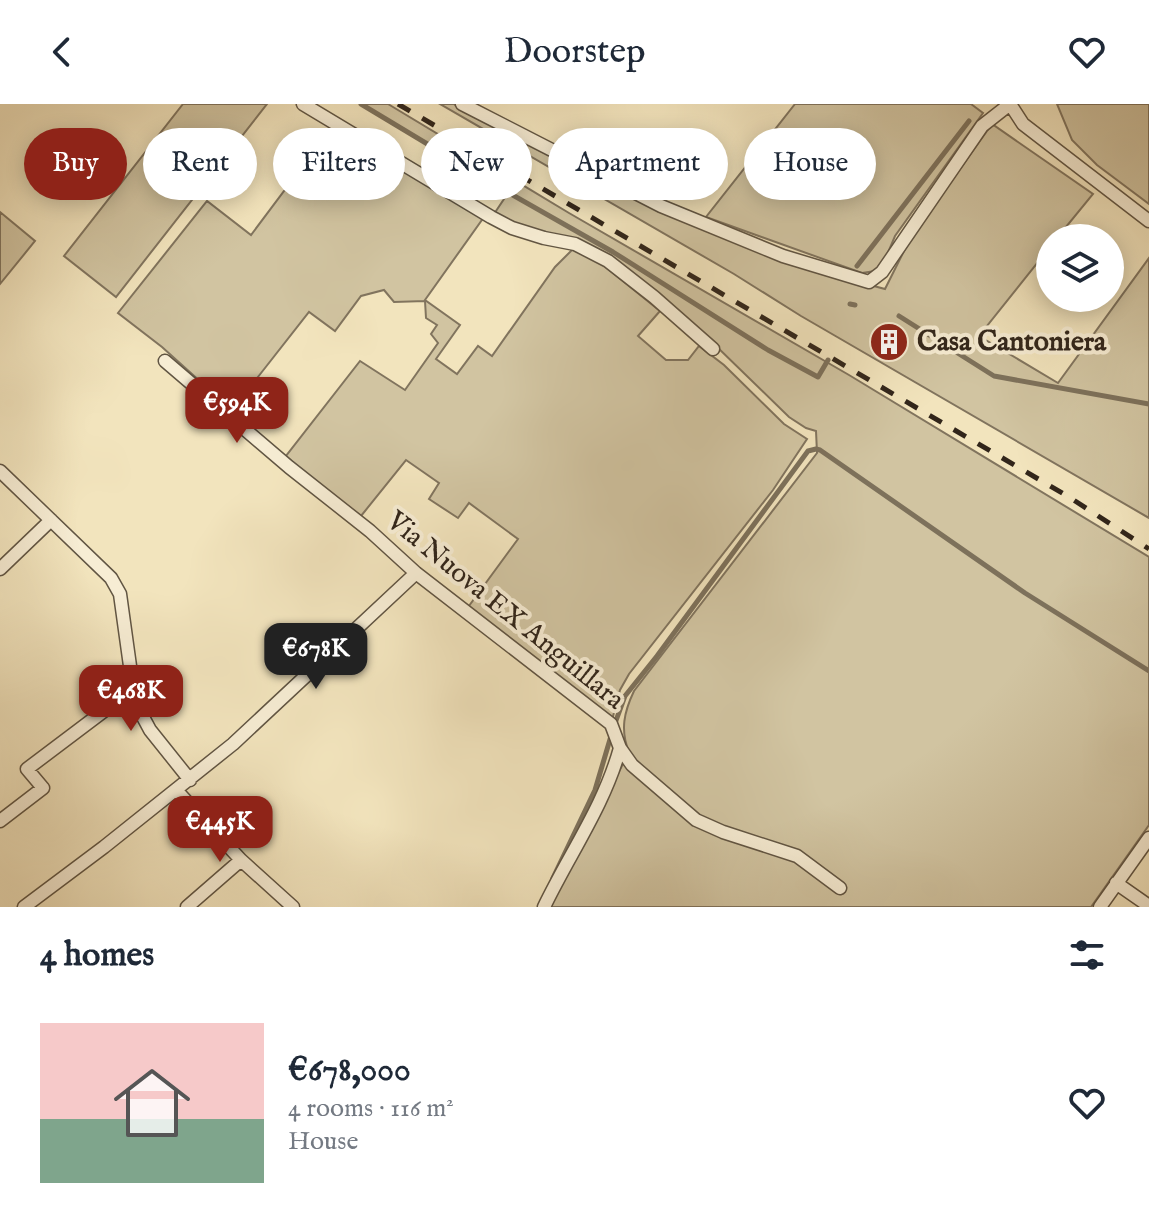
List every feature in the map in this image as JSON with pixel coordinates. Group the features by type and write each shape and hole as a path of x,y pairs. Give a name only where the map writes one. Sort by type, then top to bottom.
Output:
{"street":[{"path":"303,104 512,228 575,244 608,261 713,349"},
{"path":"462,104 661,206 783,256 869,282 882,272 982,126 1010,104"},
{"path":"999,104 1010,104"},
{"path":"1010,104 1023,124 1149,221"},
{"name":"Via Nuova EX Anguillara","path":"165,361 416,573 611,724 620,748 632,765 696,820 797,856 840,888"},
{"path":"0,471 111,578 120,594 135,702 150,730 190,780"},
{"path":"0,569 51,520"},
{"path":"24,907 177,791 233,744 416,573"},
{"path":"0,821 43,788 27,769 133,689"},
{"path":"544,907 601,803 620,748"},
{"path":"177,791 241,860 293,907"},
{"path":"1100,907 1149,838"},
{"path":"191,906 241,860"},
{"path":"1116,883 1149,906"}],"shaded area":[{"path":"183,104 267,104 248,128 164,128"},
{"path":"361,104 388,104 428,128 421,128 421,140"},
{"path":"440,104 454,104 500,128 482,128"},
{"path":"795,104 971,104 983,113 895,236 887,255 875,271 862,273 706,217 719,200 728,200 728,189 744,169 744,200 876,200 876,128 776,128"},
{"path":"1057,104 1149,104 1149,204 1097,165 1072,140"},
{"path":"992,124 1093,194 1068,224 1036,224 1036,265 979,336 1058,383 1110,312 1124,312 1124,292 1149,258 1149,518 801,316 606,200 637,200 658,211 807,268 885,289 910,239"},
{"path":"532,145 548,153 548,166 532,157"},
{"path":"143,155 143,200 192,200 116,297 64,256 108,200 127,200 127,176"},
{"path":"405,170 421,180 421,200 455,200 484,217 425,300 460,325 436,359 457,374 478,346 492,356 555,267 574,248 598,261 660,311 638,336 666,360 688,360 699,346 724,365 784,424 807,439 773,490 629,674 620,690 611,724 466,610 518,539 469,503 458,518 429,499 439,483 406,460 361,516 286,456 360,361 405,390 438,343 431,334 437,325 426,318 425,301 394,302 384,290 361,296 335,331 309,312 232,410 162,347 118,313 207,201 251,235 277,200 405,200"},
{"path":"532,191 849,375 1149,557 1149,825 1091,907 550,907 629,752 624,721 634,691 817,453 816,431 789,417 714,344 611,257 540,234 494,214 503,200 532,200"},
{"path":"0,212 35,241 0,284"}],"waterway":[{"path":"361,104 613,252 768,350 818,377 828,360"},
{"path":"857,266 969,121"},
{"path":"850,304 855,305"},
{"path":"899,316 994,376 1149,404"},
{"path":"614,726 625,696 808,451 816,449 1025,593 1149,671"},
{"path":"553,878 595,790 611,736"}],"railway":[{"path":"398,104 1069,497 1149,549"}],"place":[{"name":"Casa Cantoniera","path":"889,342"}]}
